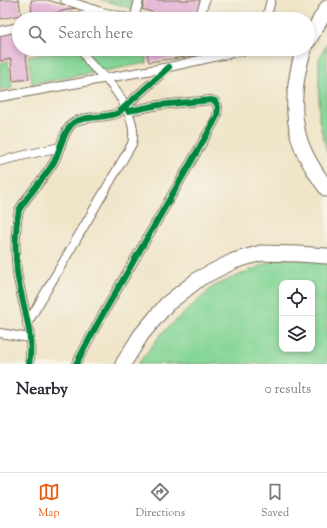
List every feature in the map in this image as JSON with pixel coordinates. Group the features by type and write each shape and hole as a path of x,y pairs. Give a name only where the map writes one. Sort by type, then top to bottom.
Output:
{"highway":[{"path":"315,29 327,8"},
{"path":"302,56 296,86 295,112 299,138 317,176 327,189"},
{"path":"123,364 141,335 167,304 200,278 234,261 261,253 327,256"}],"street":[{"path":"135,12 139,0"},
{"path":"201,12 205,0"},
{"path":"268,12 271,0"},
{"path":"70,1 102,12"},
{"path":"0,31 12,28"},
{"path":"27,324 132,144 134,131 126,108 105,78 93,68 85,56"},
{"path":"0,97 169,67 216,56"},
{"path":"29,364 29,338 17,272 16,243 19,210 54,161 69,128 74,123 80,120 114,114 126,108 169,67"},
{"path":"76,364 99,321 213,124 217,116 218,107 215,101 203,100 126,108"},
{"path":"0,162 60,147"},
{"path":"0,333 29,338"}],"green space":[{"path":"101,0 136,0 134,9"},
{"path":"327,43 327,153 319,120 319,59"},
{"path":"28,56 146,56 147,63 32,84"},
{"path":"8,61 12,88 0,90 0,63"},
{"path":"276,259 327,259 327,364 138,364 162,333 214,286"}],"building":[{"path":"0,0 19,0 21,12 12,12 12,17 0,19"},
{"path":"31,0 47,0 76,8 58,12 32,12"},
{"path":"145,0 203,0 197,12 152,12 142,9"},
{"path":"12,33 12,56 26,56 29,79 13,81 11,59 0,61 0,35"},
{"path":"148,56 192,56 149,62"}],"cycle path":[{"path":"29,364 29,330 16,264 16,233 19,210 54,162 64,136 73,123 83,119 118,113 169,67"},
{"path":"76,364 99,321 213,124 217,116 218,107 215,101 211,100 159,105 128,111"}]}
